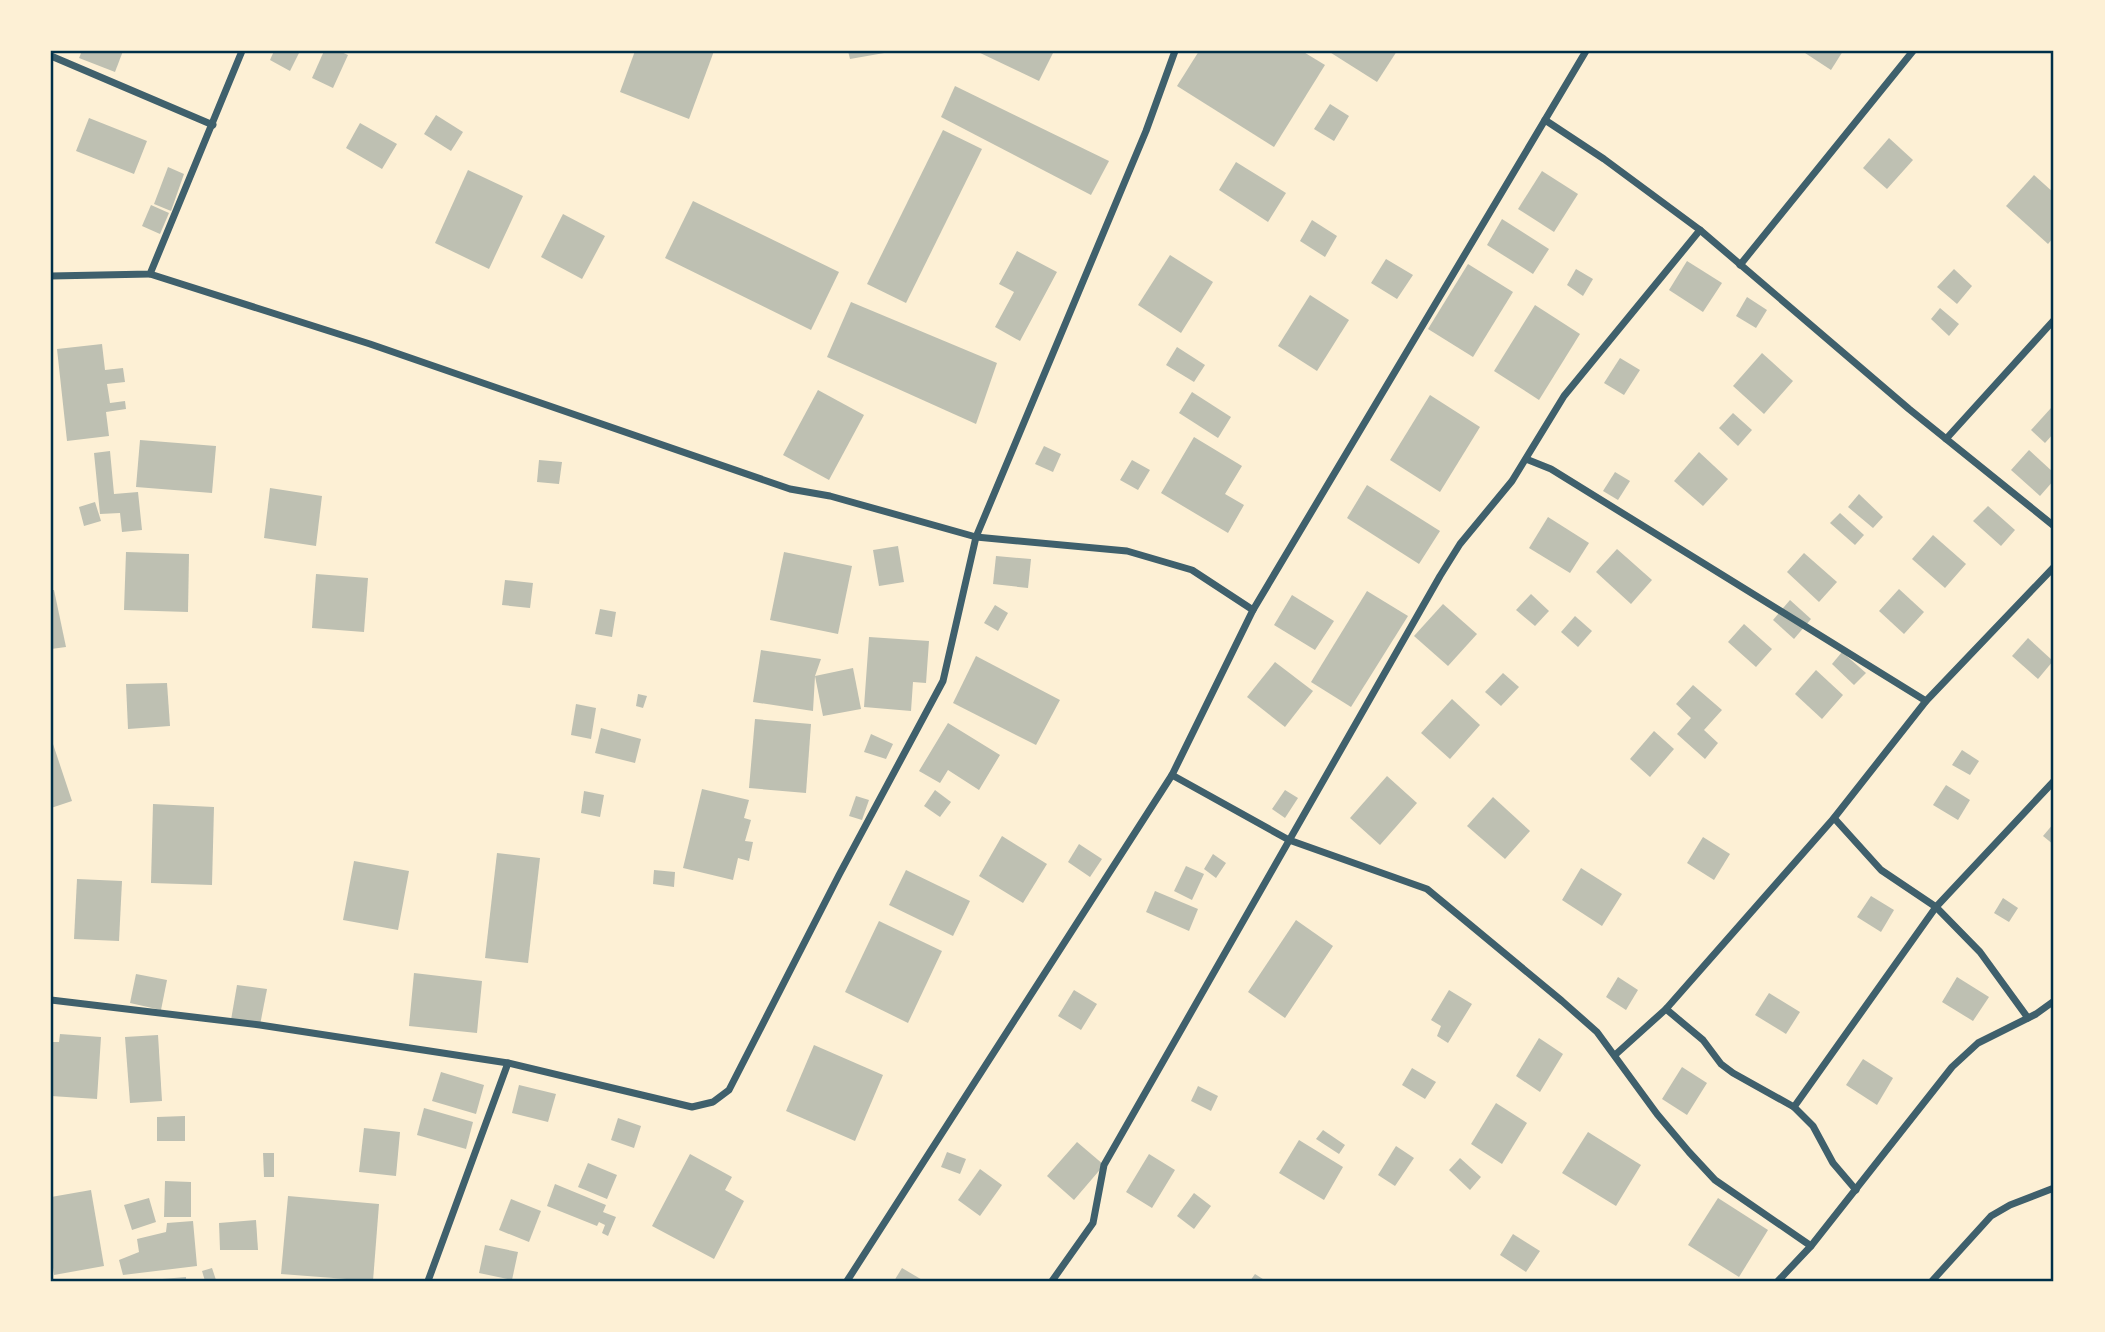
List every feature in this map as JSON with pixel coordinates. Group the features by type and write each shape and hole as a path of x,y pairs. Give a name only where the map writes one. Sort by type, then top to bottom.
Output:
{"street":[{"path":"150,274 242,51"},
{"path":"51,1000 260,1025 509,1063 692,1107 713,1102 729,1090 839,875 943,681 976,537 1146,131 1175,51"},
{"path":"847,1281 1172,775 1253,610 1586,51"},
{"path":"1740,265 1913,51"},
{"path":"51,57 213,125"},
{"path":"1545,120 1604,159 1700,230 1946,439 2054,526"},
{"path":"1052,1281 1093,1223 1104,1165 1454,555 1513,481 1564,396 1700,230"},
{"path":"51,276 150,274 370,344 790,489 830,496 976,537 1127,551 1192,570 1253,610"},
{"path":"1946,439 2054,320"},
{"path":"1526,459 1551,469 1926,701"},
{"path":"1615,1055 1666,1009 1834,818 1926,701 2054,567"},
{"path":"1172,775 1289,840 1427,889 1597,1032 1657,1114 1715,1180 1811,1246"},
{"path":"1794,1107 1936,907 2054,782"},
{"path":"1834,818 1866,850 1881,870 1936,907 1980,952 2028,1018"},
{"path":"1779,1281 1811,1246 1952,1067 1978,1044 2054,1001"},
{"path":"1666,1009 1703,1040 1721,1064 1794,1107 1813,1126 1833,1163 1856,1190"},
{"path":"428,1281 509,1063"},
{"path":"1932,1281 1991,1216 2010,1205 2054,1188"}],"building":[{"path":"82,51 123,51 115,72 79,58"},
{"path":"274,51 300,51 290,71 270,60"},
{"path":"324,51 339,51 348,55 333,88 312,78"},
{"path":"635,51 714,51 689,119 620,92"},
{"path":"848,51 889,51 890,52 850,59"},
{"path":"976,51 1054,51 1039,81"},
{"path":"1199,51 1302,51 1325,65 1274,147 1177,86"},
{"path":"1328,51 1397,51 1377,82"},
{"path":"1802,51 1843,51 1831,70"},
{"path":"955,86 1109,161 1091,195 941,117"},
{"path":"1330,104 1349,116 1334,141 1314,129"},
{"path":"436,115 463,132 451,151 424,134"},
{"path":"89,118 147,141 134,174 76,151"},
{"path":"360,123 397,144 382,169 346,148"},
{"path":"943,130 982,149 906,303 867,284"},
{"path":"1889,138 1913,160 1887,189 1863,168"},
{"path":"1236,162 1286,193 1268,222 1219,190"},
{"path":"168,167 184,174 171,211 154,204"},
{"path":"468,170 523,196 489,269 435,243"},
{"path":"1542,171 1578,194 1554,232 1518,209"},
{"path":"2034,175 2054,193 2054,237 2048,244 2006,206"},
{"path":"693,201 839,272 811,330 665,258"},
{"path":"151,205 169,213 160,234 142,226"},
{"path":"563,214 605,236 582,279 541,257"},
{"path":"1502,219 1549,249 1533,274 1487,245"},
{"path":"1312,220 1337,236 1325,257 1300,241"},
{"path":"1017,251 1057,272 1020,341 995,327 1014,292 999,284"},
{"path":"1170,255 1213,282 1181,333 1138,305"},
{"path":"1386,259 1413,275 1397,299 1371,283"},
{"path":"1687,261 1722,283 1703,312 1669,290"},
{"path":"1468,264 1513,292 1473,357 1428,329"},
{"path":"1576,269 1593,279 1583,296 1567,285"},
{"path":"1954,269 1972,286 1957,304 1937,287"},
{"path":"1310,295 1349,320 1317,371 1278,346"},
{"path":"1747,297 1767,310 1756,328 1736,316"},
{"path":"851,302 997,363 976,424 827,357"},
{"path":"1535,305 1580,334 1539,400 1494,371"},
{"path":"1940,308 1959,324 1949,336 1931,319"},
{"path":"102,344 105,370 123,368 125,382 107,384 110,403 125,401 126,409 106,412 109,436 67,441 57,349"},
{"path":"1177,347 1205,365 1194,382 1166,365"},
{"path":"1762,353 1793,381 1764,414 1733,386"},
{"path":"1620,358 1640,370 1624,395 1604,383"},
{"path":"818,390 864,415 829,480 783,455"},
{"path":"1192,392 1231,417 1218,438 1179,413"},
{"path":"1430,395 1480,427 1440,492 1390,460"},
{"path":"2051,408 2054,411 2054,433 2045,443 2031,430"},
{"path":"1733,413 1752,430 1738,446 1719,428"},
{"path":"1194,437 1242,466 1225,494 1244,505 1228,533 1161,493"},
{"path":"140,440 216,446 212,493 136,487"},
{"path":"1044,446 1061,454 1053,472 1035,464"},
{"path":"2029,450 2054,473 2054,480 2040,496 2011,470"},
{"path":"110,451 114,494 138,492 142,530 122,532 120,513 100,514 94,453"},
{"path":"1699,452 1728,479 1703,506 1674,481"},
{"path":"539,460 562,462 559,484 537,482"},
{"path":"1132,460 1150,470 1138,490 1120,480"},
{"path":"1615,472 1630,481 1618,500 1603,491"},
{"path":"1367,485 1440,531 1419,564 1347,518"},
{"path":"270,488 322,496 316,546 264,538"},
{"path":"1859,494 1883,517 1873,528 1848,507"},
{"path":"95,502 101,521 84,526 79,507"},
{"path":"1988,506 2015,530 2001,546 1973,521"},
{"path":"1840,513 1864,535 1855,545 1830,523"},
{"path":"1548,517 1589,543 1570,573 1529,548"},
{"path":"1933,535 1966,564 1945,588 1912,559"},
{"path":"898,546 904,582 879,586 873,550"},
{"path":"1617,549 1652,580 1631,604 1596,572"},
{"path":"126,552 189,554 188,612 124,610"},
{"path":"784,552 852,566 838,634 770,620"},
{"path":"1804,553 1837,582 1819,602 1787,572"},
{"path":"996,556 1031,559 1028,588 993,584"},
{"path":"316,574 368,578 364,632 312,628"},
{"path":"505,580 533,583 530,608 502,605"},
{"path":"1899,589 1924,612 1904,634 1879,611"},
{"path":"51,590 54,590 66,647 51,649"},
{"path":"1367,591 1408,616 1351,707 1311,682"},
{"path":"1531,594 1549,611 1535,626 1516,610"},
{"path":"1292,595 1334,621 1315,650 1274,625"},
{"path":"1790,600 1811,619 1794,639 1773,620"},
{"path":"1443,604 1477,634 1448,666 1414,636"},
{"path":"995,605 1008,613 998,631 984,623"},
{"path":"600,609 616,612 612,637 595,634"},
{"path":"1575,616 1592,631 1578,647 1561,632"},
{"path":"1744,624 1772,649 1756,667 1728,642"},
{"path":"869,637 929,641 926,683 913,682 911,711 864,707"},
{"path":"2028,638 2053,661 2038,679 2012,656"},
{"path":"761,650 821,659 815,676 813,711 753,702"},
{"path":"1842,652 1866,673 1854,685 1832,664"},
{"path":"976,656 1060,700 1036,745 953,703"},
{"path":"1275,662 1313,691 1285,727 1247,697"},
{"path":"853,668 861,709 823,716 815,676"},
{"path":"1816,670 1843,695 1822,719 1795,694"},
{"path":"1503,673 1519,687 1501,706 1485,692"},
{"path":"167,683 170,726 128,729 126,684"},
{"path":"1693,685 1722,710 1704,730 1718,743 1705,759 1677,734 1691,718 1676,704"},
{"path":"638,694 647,696 643,708 636,706"},
{"path":"1452,699 1480,725 1450,759 1421,733"},
{"path":"576,704 596,708 591,739 571,735"},
{"path":"755,719 811,724 806,793 749,788"},
{"path":"948,723 1000,755 979,790 948,770 940,783 919,771"},
{"path":"601,728 641,739 635,763 595,753"},
{"path":"1654,731 1674,749 1650,777 1630,759"},
{"path":"871,734 893,744 886,759 864,752"},
{"path":"51,738 72,801 51,808"},
{"path":"1962,750 1979,761 1970,775 1952,765"},
{"path":"1387,776 1417,803 1380,845 1350,818"},
{"path":"1946,785 1970,800 1958,820 1933,805"},
{"path":"702,789 749,800 744,818 751,820 745,841 753,842 749,861 738,858 733,880 683,868"},
{"path":"935,790 951,802 940,817 924,806"},
{"path":"1285,790 1298,798 1285,818 1272,809"},
{"path":"584,791 604,795 600,817 581,813"},
{"path":"856,796 869,800 862,820 849,816"},
{"path":"1493,797 1530,831 1505,859 1467,826"},
{"path":"153,804 214,807 212,885 151,883"},
{"path":"2054,823 2054,845 2043,836"},
{"path":"1002,836 1047,864 1023,903 979,876"},
{"path":"1703,837 1730,854 1714,880 1687,863"},
{"path":"1079,844 1102,859 1090,877 1068,862"},
{"path":"497,853 540,858 528,963 485,958"},
{"path":"1213,854 1226,863 1216,878 1204,869"},
{"path":"354,861 409,871 398,930 343,920"},
{"path":"1186,866 1204,874 1192,900 1174,891"},
{"path":"1581,868 1622,894 1602,926 1562,900"},
{"path":"654,870 675,872 674,887 653,884"},
{"path":"906,870 970,901 953,936 889,905"},
{"path":"77,879 122,881 119,941 74,939"},
{"path":"1155,891 1198,909 1189,931 1146,912"},
{"path":"1871,896 1894,910 1881,932 1857,917"},
{"path":"2003,898 2018,908 2009,922 1994,913"},
{"path":"1296,920 1333,946 1285,1018 1248,992"},
{"path":"879,921 942,951 908,1023 845,992"},
{"path":"414,973 482,981 477,1033 409,1026"},
{"path":"136,974 167,980 161,1010 130,1003"},
{"path":"1618,977 1638,990 1626,1010 1606,997"},
{"path":"1957,977 1989,997 1973,1021 1942,1002"},
{"path":"237,985 267,989 260,1025 231,1020"},
{"path":"1074,990 1097,1004 1081,1030 1058,1016"},
{"path":"1449,990 1472,1004 1448,1043 1437,1036 1441,1026 1431,1020"},
{"path":"1769,993 1800,1012 1786,1034 1755,1015"},
{"path":"60,1034 101,1037 97,1099 51,1096 51,1042 59,1042"},
{"path":"158,1035 162,1101 130,1103 125,1037"},
{"path":"1539,1038 1563,1054 1540,1092 1516,1076"},
{"path":"814,1045 883,1075 855,1141 786,1111"},
{"path":"1863,1059 1893,1078 1877,1105 1846,1085"},
{"path":"1682,1067 1707,1083 1687,1115 1662,1099"},
{"path":"1412,1068 1436,1082 1425,1099 1402,1085"},
{"path":"441,1072 484,1085 476,1114 432,1101"},
{"path":"519,1085 556,1094 548,1122 512,1113"},
{"path":"1198,1086 1218,1096 1211,1111 1191,1101"},
{"path":"1496,1103 1527,1123 1502,1164 1471,1144"},
{"path":"424,1108 473,1122 466,1149 417,1135"},
{"path":"185,1116 185,1141 157,1141 157,1117"},
{"path":"618,1118 641,1126 634,1148 611,1140"},
{"path":"364,1128 400,1132 396,1176 359,1172"},
{"path":"1323,1130 1345,1145 1339,1154 1316,1139"},
{"path":"1588,1132 1641,1165 1616,1206 1562,1173"},
{"path":"1299,1140 1343,1167 1324,1200 1279,1173"},
{"path":"1077,1142 1104,1165 1074,1200 1047,1176"},
{"path":"1396,1146 1414,1158 1395,1186 1378,1175"},
{"path":"947,1152 966,1159 960,1174 941,1167"},
{"path":"263,1153 274,1153 274,1177 264,1177"},
{"path":"690,1154 732,1177 725,1190 744,1201 714,1259 652,1226"},
{"path":"1149,1154 1175,1170 1152,1208 1126,1192"},
{"path":"1460,1158 1481,1177 1470,1190 1449,1170"},
{"path":"588,1163 617,1175 607,1199 578,1187"},
{"path":"980,1169 1002,1185 980,1216 958,1200"},
{"path":"165,1181 191,1182 191,1217 164,1217"},
{"path":"555,1184 606,1205 603,1212 616,1217 608,1236 602,1233 605,1225 599,1222 597,1226 547,1206"},
{"path":"91,1190 104,1266 54,1275 51,1253 51,1197"},
{"path":"1194,1193 1211,1206 1194,1229 1177,1216"},
{"path":"288,1196 379,1204 373,1281 281,1274"},
{"path":"149,1198 156,1222 132,1230 124,1205"},
{"path":"1718,1198 1768,1230 1739,1277 1688,1245"},
{"path":"511,1199 541,1211 529,1242 499,1230"},
{"path":"256,1220 258,1250 220,1250 219,1223"},
{"path":"193,1221 197,1266 123,1275 119,1260 139,1252 137,1239 166,1232 167,1223"},
{"path":"1513,1234 1540,1251 1526,1272 1500,1255"},
{"path":"485,1245 518,1252 512,1280 479,1273"},
{"path":"212,1268 216,1280 205,1281 202,1271"},
{"path":"902,1268 924,1281 894,1281"},
{"path":"1255,1274 1266,1281 1250,1281"},
{"path":"186,1277 186,1281 162,1281 162,1279"}]}
